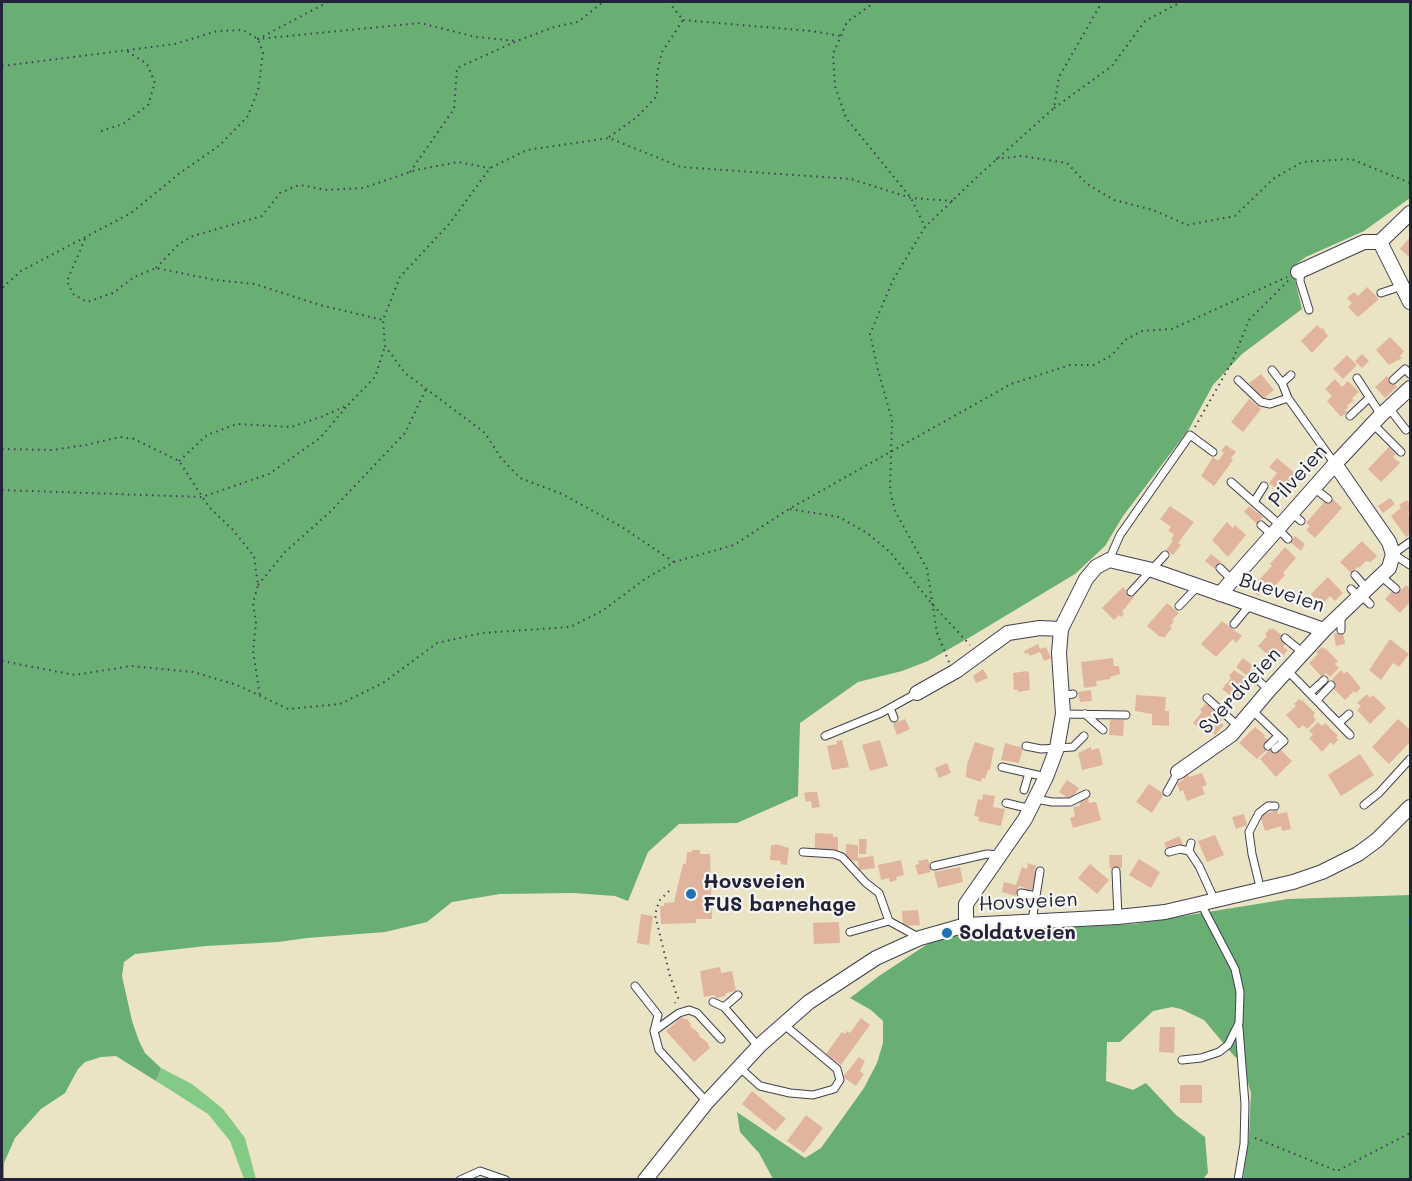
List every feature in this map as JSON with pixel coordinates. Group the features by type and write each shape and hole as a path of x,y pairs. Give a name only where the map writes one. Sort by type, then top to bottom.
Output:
{"street":[{"path":"1299,271 1364,242 1380,242 1410,213"},
{"path":"1380,242 1408,295"},
{"name":"Pilveien","path":"1220,594 1272,528 1296,517 1314,488 1335,464 1410,388"},
{"path":"1335,464 1374,513 1393,554"},
{"name":"Bueveien","path":"1109,560 1152,570 1249,606 1324,630 1389,568 1393,554"},
{"path":"966,925 966,904 1015,835 1046,777 1057,748 1067,695 1059,653 1061,629 1086,579 1096,567 1109,560"},
{"path":"917,693 956,671 1008,633 1041,628 1061,629"},
{"name":"Sverdveien","path":"1178,772 1200,763 1239,727 1269,690 1324,630"},
{"name":"Hovsveien","path":"645,1179 707,1102 782,1023 835,983 876,958 920,938 966,925 1118,917 1165,912 1293,882 1322,872 1358,854 1377,840 1410,807"}],"lane":[{"path":"1299,271 1309,310"},
{"path":"1381,293 1408,295"},
{"path":"1393,380 1405,369 1410,374"},
{"path":"1272,370 1288,398 1335,464"},
{"path":"1282,384 1291,375"},
{"path":"1357,378 1401,452"},
{"path":"1238,380 1261,402 1270,404 1288,398"},
{"path":"1350,416 1369,398"},
{"path":"1381,416 1406,430"},
{"path":"1109,560 1120,535 1190,435 1213,452"},
{"path":"1231,482 1254,502 1272,528 1288,538"},
{"path":"1254,502 1264,486"},
{"path":"1314,488 1328,499"},
{"path":"1410,542 1393,554 1410,565"},
{"path":"1131,592 1165,555"},
{"path":"1220,568 1252,584"},
{"path":"1355,575 1362,595"},
{"path":"1381,576 1396,589"},
{"path":"1179,606 1198,586"},
{"path":"1234,624 1249,606"},
{"path":"1341,615 1341,630"},
{"path":"1285,638 1303,653"},
{"path":"1287,670 1350,735"},
{"path":"1252,675 1269,690"},
{"path":"1310,693 1328,683 1317,700"},
{"path":"825,736 890,708 917,693"},
{"path":"1207,698 1239,727"},
{"path":"890,708 894,718"},
{"path":"1253,711 1284,741 1272,748"},
{"path":"1063,714 1126,715"},
{"path":"1085,714 1103,730"},
{"path":"1339,723 1349,714"},
{"path":"1026,746 1041,749 1073,747 1084,736"},
{"path":"1364,805 1379,793 1410,759"},
{"path":"1002,767 1046,777"},
{"path":"1167,792 1178,772"},
{"path":"1024,790 1029,773"},
{"path":"1006,803 1070,802 1086,794"},
{"path":"1261,891 1251,854 1249,832 1259,813 1268,806 1275,806"},
{"path":"1169,852 1190,847 1199,866 1208,902 1234,969 1240,992 1239,1023 1245,1104 1244,1144 1238,1179"},
{"path":"803,852 834,854 842,857 866,883 879,893 889,921 920,938"},
{"path":"934,866 987,854 999,855"},
{"path":"1032,921 1040,871"},
{"path":"1116,872 1118,917"},
{"path":"1021,893 1036,896"},
{"path":"850,932 889,921"},
{"path":"634,986 658,1015 654,1031 659,1050 707,1102"},
{"path":"724,1007 738,995"},
{"path":"713,1002 724,1007 758,1046"},
{"path":"654,1031 679,1013 689,1010 697,1013 721,1039"},
{"path":"739,1067 760,1086 790,1093 813,1095 834,1089 840,1080 837,1069 782,1023"},
{"path":"1182,1060 1201,1058 1220,1052 1228,1046 1239,1023"},
{"path":"460,1179 480,1171 506,1179"}],"path":[{"path":"258,39 328,2"},
{"path":"410,172 454,109 457,68 517,41 554,27 578,22 603,2"},
{"path":"671,2 682,20 812,31 841,36"},
{"path":"875,2 846,22 833,54 835,86 846,118 911,198 925,227"},
{"path":"1054,108 1059,77 1102,2"},
{"path":"956,671 947,660 937,633 927,569 895,512 890,490 892,420 870,334 893,280 925,227 996,159 1054,108 1112,66 1145,21 1181,2"},
{"path":"2,490 202,497 269,474 320,438 375,376 385,346 383,320 399,277 450,223 490,168 527,150 609,138 637,117 657,96 657,74 662,52 682,20"},
{"path":"2,66 175,44 217,31 243,30 258,39 420,23 476,37 517,41"},
{"path":"2,288 21,271 131,213 180,173 220,145 248,116 258,90 263,53 258,39"},
{"path":"101,131 123,124 148,105 154,83 147,64 124,49"},
{"path":"609,138 681,167 851,179 911,198 953,201"},
{"path":"996,159 1022,156 1067,163 1087,184 1114,200 1153,210 1186,225 1235,216 1273,179 1302,162 1351,159 1410,183"},
{"path":"86,238 67,281 73,294 87,302 113,294 134,277 156,268 179,244 193,236 262,216 280,193 299,185 327,190 363,188 410,172 458,162 490,168"},
{"path":"156,268 215,280 255,284 320,305 383,320"},
{"path":"2,661 75,675 130,666 193,672 237,685 288,709 340,704 383,683 438,643 482,633 570,627 602,611 645,579 674,562 734,545 789,509 1011,384 1070,365 1094,365 1112,355 1125,340 1142,331 1172,329 1299,271"},
{"path":"1190,435 1232,362 1249,320 1299,271"},
{"path":"385,346 405,373 485,433 501,458 520,478 562,494 622,527 674,562"},
{"path":"258,585 285,552 330,512 405,433 426,389"},
{"path":"178,461 207,435 237,424 291,427 348,405"},
{"path":"2,449 52,450 120,437 134,439 178,461 209,507 233,530 254,556 258,585 254,603 256,623 253,651 260,696"},
{"path":"789,509 839,517 867,533 890,552 933,605 978,653"},
{"path":"658,1015 678,998 670,976 655,915 659,901 669,891"},
{"path":"1249,1135 1337,1171 1410,1133"}],"green space":[{"path":"2,2 1409,2 1410,198 1364,231 1306,257 1292,267 1302,309 1242,354 1213,385 1189,429 1123,516 1105,546 1075,574 928,661 902,671 858,682 800,723 798,796 737,823 679,824 648,852 628,901 615,896 574,893 500,894 452,902 427,922 385,932 135,954 124,962 122,976 139,1041 145,1053 161,1068 156,1081 116,1056 101,1057 85,1062 78,1069 65,1093 41,1109 15,1138 4,1163 4,1179 2,1180"},
{"path":"1410,895 1410,1179 1243,1179 1249,1135 1251,1093 1241,1059 1235,1057 1204,1020 1172,1007 1153,1011 1120,1042 1107,1042 1106,1081 1133,1090 1146,1083 1176,1115 1205,1137 1208,1173 1203,1179 773,1179 759,1153 740,1132 737,1112 805,1158 821,1148 864,1088 877,1063 883,1043 883,1021 871,1010 850,998 929,943 971,932 1134,924 1288,899"},
{"path":"161,1068 192,1084 223,1109 245,1138 256,1179 244,1179 230,1141 208,1114 156,1081"}],"building":[{"path":"1410,237 1410,258 1400,249"},
{"path":"1367,287 1378,300 1358,317 1348,307 1352,303 1347,298 1354,292 1358,296"},
{"path":"1317,325 1321,329 1322,327 1328,336 1312,353 1301,341"},
{"path":"1390,337 1404,351 1400,356 1402,358 1389,365 1376,350"},
{"path":"1362,354 1369,361 1362,368 1355,361"},
{"path":"1347,355 1357,365 1343,379 1333,369"},
{"path":"1261,374 1274,390 1262,400 1249,383"},
{"path":"1387,376 1397,387 1385,398 1375,387"},
{"path":"1335,379 1342,387 1348,381 1359,392 1352,398 1354,400 1347,406 1345,410 1347,412 1341,417 1327,401 1332,396 1325,389"},
{"path":"1249,399 1261,409 1243,432 1231,422"},
{"path":"1226,445 1236,452 1231,458 1233,460 1214,486 1201,476 1213,457 1218,461"},
{"path":"1389,447 1396,454 1393,457 1400,463 1381,482 1368,469"},
{"path":"1277,458 1297,475 1282,493 1269,483 1277,473 1269,467"},
{"path":"1390,498 1395,504 1383,513 1378,506"},
{"path":"1333,499 1342,508 1315,538 1306,530 1310,526 1306,523 1326,500 1330,503"},
{"path":"1407,500 1410,505 1408,513 1410,534 1406,537 1391,516 1401,508 1399,505"},
{"path":"1170,506 1194,522 1178,543 1181,545 1173,555 1166,550 1173,541 1171,539 1174,535 1168,530 1171,527 1160,519"},
{"path":"1249,506 1263,517 1257,524 1244,512"},
{"path":"1227,522 1233,528 1235,525 1246,535 1228,557 1212,540"},
{"path":"1295,536 1305,544 1301,551 1290,542"},
{"path":"1362,541 1377,556 1371,562 1366,561 1351,573 1340,562"},
{"path":"1285,547 1296,558 1283,573 1285,575 1270,591 1266,588 1258,596 1250,589 1272,566 1270,564"},
{"path":"1211,554 1221,562 1215,569 1205,561"},
{"path":"1328,577 1343,593 1335,601 1330,596 1321,605 1311,594"},
{"path":"1406,585 1410,589 1410,604 1400,613 1385,599 1393,590 1399,592"},
{"path":"1123,587 1134,597 1122,612 1124,614 1114,620 1102,608"},
{"path":"1167,603 1179,613 1172,620 1174,622 1170,626 1172,628 1164,638 1147,626"},
{"path":"1222,621 1242,636 1236,643 1233,639 1216,657 1201,644"},
{"path":"1270,628 1288,641 1283,647 1288,650 1279,660 1275,657 1273,659 1258,646 1267,636 1265,634"},
{"path":"1343,632 1345,644 1336,646 1334,634"},
{"path":"1390,639 1409,654 1399,667 1393,663 1381,680 1369,670"},
{"path":"1038,644 1040,649 1046,647 1051,658 1044,661 1040,652 1030,656 1028,653 1025,654 1024,651"},
{"path":"1322,647 1338,661 1335,664 1339,668 1330,677 1326,673 1322,677 1309,663"},
{"path":"1113,658 1114,666 1119,666 1120,674 1110,679 1096,681 1097,686 1084,688 1081,662"},
{"path":"1243,658 1253,666 1246,675 1236,667"},
{"path":"983,669 988,678 976,683 973,676"},
{"path":"1234,670 1253,683 1237,701 1222,689"},
{"path":"1341,670 1344,674 1347,671 1361,688 1345,700 1332,687 1335,683 1332,679"},
{"path":"1027,671 1030,690 1018,692 1014,690 1013,673"},
{"path":"1091,690 1092,701 1080,702 1078,692"},
{"path":"1367,694 1370,698 1373,695 1386,708 1370,724 1357,710 1361,706 1357,703"},
{"path":"1136,695 1166,697 1165,711 1169,711 1169,726 1152,725 1152,714 1135,711"},
{"path":"1299,699 1315,713 1313,716 1316,720 1307,729 1303,725 1299,729 1286,715 1296,706 1294,704"},
{"path":"1205,704 1223,717 1220,722 1224,725 1215,735 1211,731 1208,735 1193,723"},
{"path":"905,719 910,729 897,735 893,724"},
{"path":"1398,719 1410,730 1410,742 1389,764 1372,747"},
{"path":"1110,720 1124,720 1123,736 1109,735"},
{"path":"1318,722 1322,726 1325,723 1338,736 1336,737 1338,740 1333,745 1331,742 1322,752 1309,738 1313,735 1309,731"},
{"path":"1255,727 1265,735 1264,737 1268,740 1264,744 1269,748 1257,759 1239,743"},
{"path":"842,740 849,767 832,770 827,746 837,744 836,741"},
{"path":"880,740 888,766 870,771 862,745"},
{"path":"975,742 994,748 990,770 981,782 966,777 967,764"},
{"path":"1005,743 1023,748 1019,763 1001,760"},
{"path":"1091,747 1091,750 1099,748 1103,765 1082,770 1078,753"},
{"path":"1271,748 1275,752 1279,748 1292,761 1276,777 1260,759"},
{"path":"1360,754 1374,775 1341,796 1328,775"},
{"path":"947,763 951,773 939,778 935,768"},
{"path":"1202,773 1207,785 1202,787 1205,794 1187,801 1183,790 1180,792 1177,784 1188,774 1189,777"},
{"path":"1067,780 1079,788 1071,800 1059,792"},
{"path":"1149,784 1164,794 1152,813 1136,802"},
{"path":"817,792 820,807 812,808 811,801 806,802 804,793"},
{"path":"983,794 995,796 993,807 1005,809 1001,826 978,821 979,817 974,816 978,799 982,800"},
{"path":"1088,798 1089,803 1096,802 1101,820 1073,828 1070,818 1075,816 1073,807 1080,806 1079,801"},
{"path":"1278,810 1278,814 1287,812 1291,829 1282,831 1281,826 1265,831 1260,815"},
{"path":"1244,814 1247,825 1236,829 1232,817"},
{"path":"815,833 833,834 833,837 838,837 838,850 815,849"},
{"path":"1215,835 1224,855 1207,862 1198,841"},
{"path":"1179,836 1183,844 1167,850 1164,843"},
{"path":"859,839 867,839 866,854 859,854"},
{"path":"846,844 858,845 858,858 873,856 875,868 859,870 858,861 846,860"},
{"path":"771,845 789,848 787,865 780,864 781,861 770,860"},
{"path":"692,850 700,850 700,854 710,854 712,919 696,919 696,923 661,924 660,906 674,902 683,864 686,864 687,852 692,852"},
{"path":"1109,855 1122,855 1122,868 1110,869"},
{"path":"928,859 931,872 918,875 915,865 919,864 918,861"},
{"path":"1139,859 1160,872 1151,888 1129,875"},
{"path":"901,860 904,875 890,882 889,878 881,880 878,865"},
{"path":"1028,863 1036,866 1035,871 1037,872 1032,890 1024,891 1025,888 1019,886 1016,896 1002,892 1004,882 1016,885 1022,867 1027,869"},
{"path":"1090,864 1109,880 1097,894 1078,878"},
{"path":"960,867 963,882 938,888 934,872"},
{"path":"918,910 920,925 903,926 902,911"},
{"path":"641,914 653,916 649,945 637,943"},
{"path":"839,922 840,943 814,944 813,923"},
{"path":"720,967 721,973 732,971 736,991 717,998 714,995 704,997 700,971"},
{"path":"682,1017 685,1020 686,1018 691,1027 700,1034 698,1035 709,1044 710,1048 694,1062 666,1031"},
{"path":"861,1018 870,1025 841,1065 826,1054 842,1032 850,1033"},
{"path":"1160,1027 1175,1027 1174,1053 1159,1052"},
{"path":"859,1057 865,1061 860,1071 864,1074 856,1086 843,1077"},
{"path":"1181,1085 1202,1085 1202,1103 1180,1103"},
{"path":"752,1091 786,1119 775,1131 742,1104"},
{"path":"806,1115 823,1128 804,1153 787,1141"}],"place":[{"name":"Hovsveien FUS barnehage","path":"691,894"},
{"name":"Soldatveien","path":"947,933"}]}
